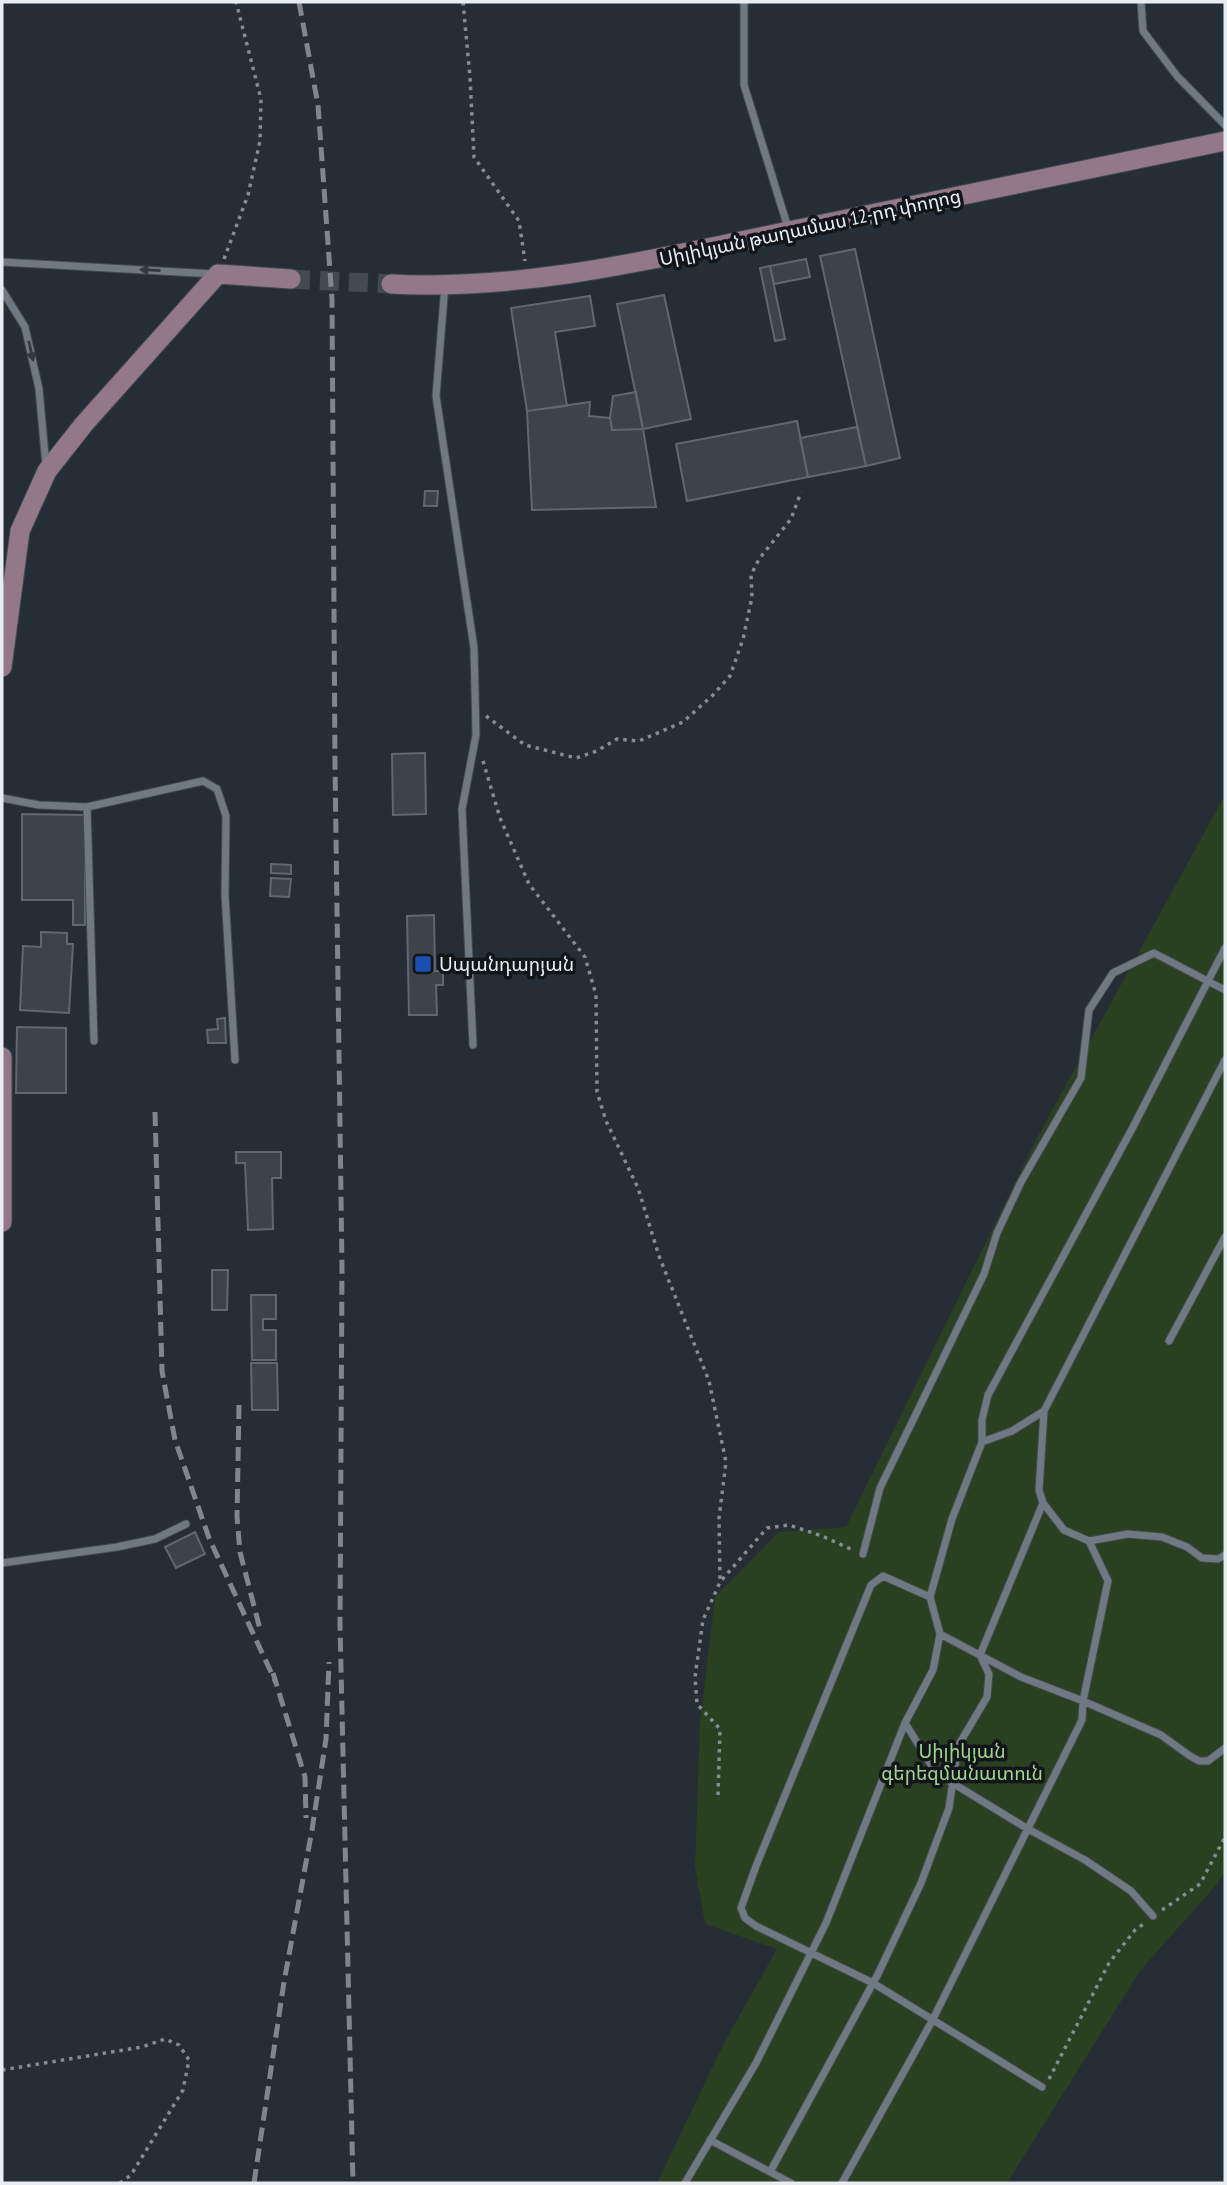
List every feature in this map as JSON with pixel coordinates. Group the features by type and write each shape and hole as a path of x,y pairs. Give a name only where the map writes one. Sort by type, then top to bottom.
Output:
{"main road":[{"name":"Սիլիկյան թաղամաս 12-րդ փողոց","path":"391,284 420,286 528,279 635,263 1225,141"},
{"path":"2,667 20,531 47,471 84,424 218,274 291,279"},
{"path":"2,1057 2,1222"}],"lane":[{"path":"744,2 744,85 789,231"},
{"path":"1141,2 1143,31 1177,76 1225,125"},
{"path":"2,262 218,274"},
{"path":"445,284 436,396 474,648 476,735 462,810 473,1045"},
{"path":"2,290 25,327 39,389 47,471"},
{"path":"2,798 39,806 87,807 203,781 217,789 226,816 225,895 235,1060"},
{"path":"87,807 94,1041"},
{"path":"685,2183 756,2063 827,1923 905,1723 933,1670 940,1634 930,1597 952,1519 982,1442 982,1420 988,1395 1225,948"},
{"path":"863,1554 880,1488 984,1274 998,1233 1021,1182 1081,1078 1089,1010 1113,973 1154,953 1225,990"},
{"path":"1225,1060 1044,1411 1039,1490 1043,1503 1064,1530 1089,1541 1128,1534 1162,1537 1187,1547 1202,1558 1219,1559 1225,1555"},
{"path":"1169,1341 1225,1237"},
{"path":"982,1442 1012,1431 1044,1411"},
{"path":"979,1655 1043,1503"},
{"path":"2,1563 155,1539 186,1524"},
{"path":"842,2183 932,2021 1082,1720 1083,1701 1108,1581 1089,1541"},
{"path":"930,1597 883,1576 871,1585 741,1908 745,1917 756,1926 873,1983 1042,2087"},
{"path":"940,1634 1021,1677 1161,1735 1199,1760 1208,1761 1225,1748"},
{"path":"770,2172 873,1983 921,1883 949,1808 958,1746 987,1697 989,1674 979,1655"},
{"path":"905,1723 936,1773 1085,1860 1131,1891 1153,1916"},
{"path":"710,2140 791,2183"}],"path":[{"path":"218,274 248,195 260,141 261,99 236,2"},
{"path":"463,2 474,158 519,221 528,279"},
{"path":"475,708 525,745 576,758 597,751 617,738 639,741 683,722 730,676 750,608 751,575 791,519 801,492"},
{"path":"476,735 500,818 529,884 585,957 596,995 597,1092 606,1121 638,1188 659,1256 709,1381 726,1462 719,1518 720,1582"},
{"path":"718,1795 720,1729 697,1704 695,1677 703,1620 720,1582 768,1528 789,1525 863,1554"},
{"path":"1042,2087 1052,2076 1109,1963 1135,1930 1200,1884 1225,1837"},
{"path":"2,2070 142,2047 165,2039 179,2045 189,2060 183,2090 131,2175 120,2183"}],"green space":[{"name":"Սիլիկյան գերեզմանատուն","path":"1225,795 1225,1871 1217,1884 1140,1971 1007,2183 657,2183 725,2041 777,1949 705,1924 695,1866 700,1722 715,1597 779,1532 846,1527 1038,1136"}],"building":[{"path":"855,249 900,458 866,466 820,256"},
{"path":"806,259 810,277 774,284 770,266"},
{"path":"770,266 785,339 775,341 760,268"},
{"path":"664,295 691,419 643,429 617,304"},
{"path":"590,296 595,326 555,332 567,406 527,411 511,308"},
{"path":"636,392 643,429 612,430 610,418 613,396"},
{"path":"590,402 589,416 610,418 612,430 643,429 656,507 532,510 527,411"},
{"path":"797,421 808,477 687,501 676,444"},
{"path":"857,427 866,466 808,477 800,438"},
{"path":"425,491 438,491 437,506 424,506"},
{"path":"425,753 426,814 393,815 392,754"},
{"path":"22,814 85,815 85,925 73,925 73,900 22,900"},
{"path":"271,864 291,865 291,874 271,873"},
{"path":"271,878 291,879 289,897 270,896"},
{"path":"434,915 435,971 443,971 443,985 436,985 437,1015 409,1015 407,916"},
{"path":"41,932 67,933 67,944 73,944 69,1013 20,1010 23,946 41,947"},
{"path":"225,1018 226,1043 208,1043 207,1030 218,1029 217,1019"},
{"path":"17,1027 66,1028 66,1093 16,1093"},
{"path":"236,1152 281,1152 281,1178 272,1178 273,1229 248,1230 245,1163 236,1163"},
{"path":"212,1270 228,1270 227,1310 212,1310"},
{"path":"251,1295 276,1295 276,1319 263,1319 263,1330 276,1330 276,1360 252,1360"},
{"path":"251,1363 277,1363 278,1410 252,1410"},
{"path":"195,1532 205,1554 176,1568 165,1547"}],"tunnel":[{"path":"291,279 391,284"}],"railway":[{"path":"299,2 318,105 332,299 342,1268 340,1625 353,2183"},
{"path":"155,1112 162,1371 175,1440 209,1538 276,1683"},
{"path":"239,1405 237,1517 240,1552 261,1633"},
{"path":"254,2183 284,1982 326,1739 329,1662"},
{"path":"273,1673 305,1777 306,1818"}],"place":[{"name":"Սպանդարյան","path":"423,964"}]}
